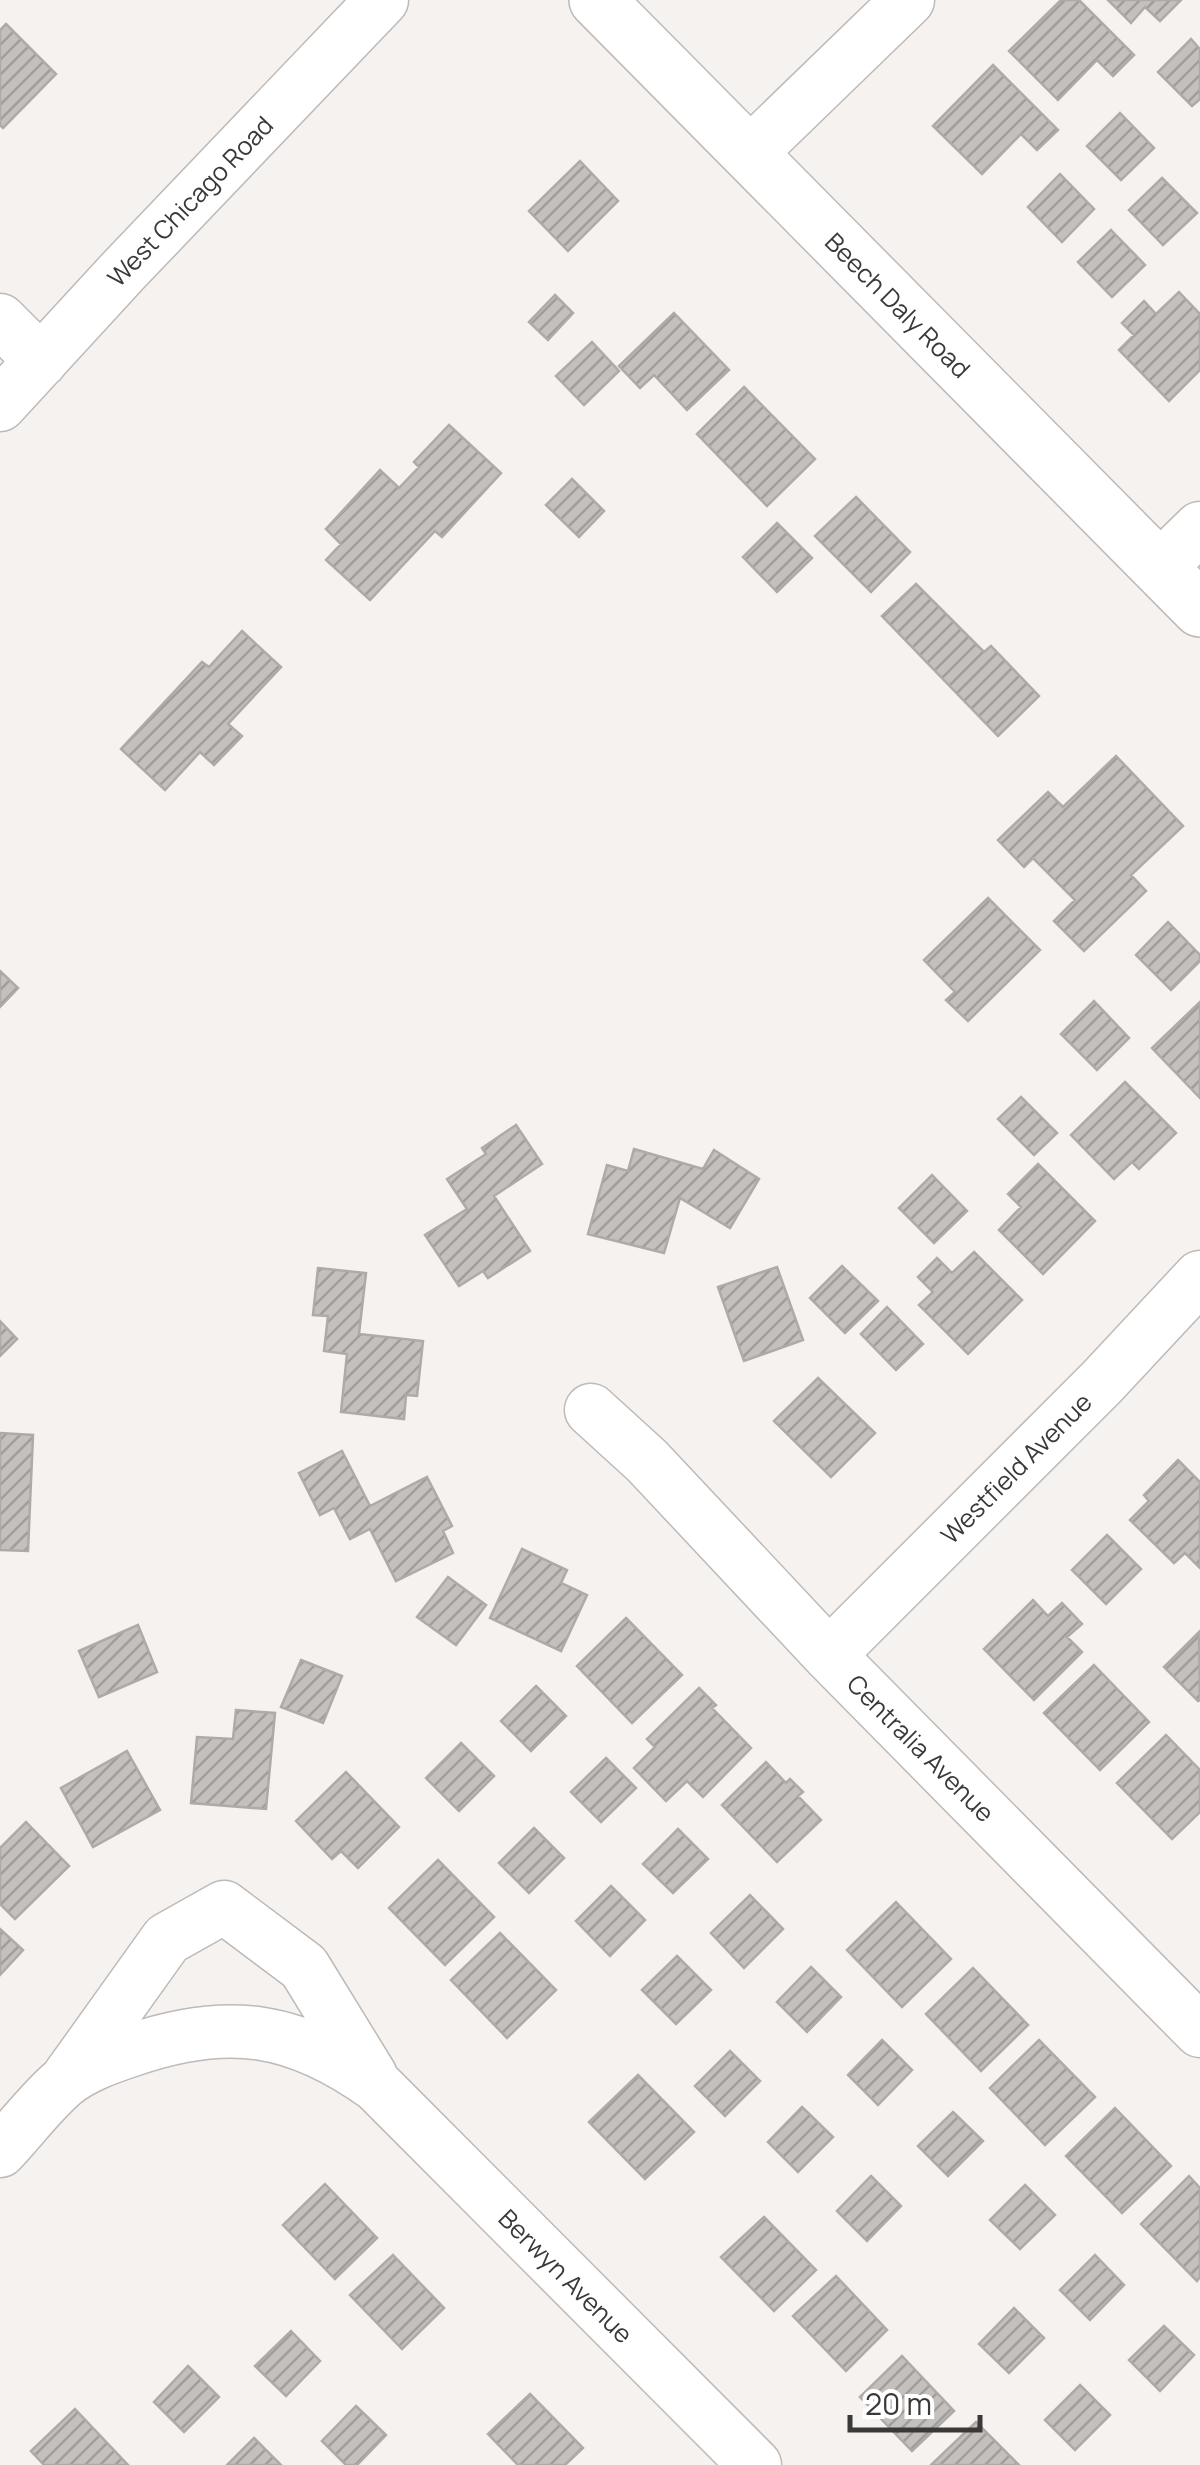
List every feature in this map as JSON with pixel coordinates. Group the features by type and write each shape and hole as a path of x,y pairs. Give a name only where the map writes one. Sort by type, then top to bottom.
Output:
{"main road":[{"name":"Beech Daly Road","path":"598,0 1200,609"}],"street":[{"name":"West Chicago Road","path":"0,405 382,0"},
{"path":"749,154 908,0"},
{"path":"0,320 41,361"},
{"path":"1159,568 1200,528"},
{"name":"Westfield Avenue","path":"829,1656 1102,1382 1200,1277"},
{"name":"Centralia Avenue","path":"591,1410 647,1461 829,1656 1200,2031"},
{"name":"Berwyn Avenue","path":"65,2082 167,1939 224,1907 304,1967 378,2086"},
{"name":"Berwyn Avenue","path":"65,2082 103,2060 141,2047 215,2031 268,2034 310,2046 348,2065 378,2086 756,2465"},
{"path":"0,2150 65,2082"}],"building":[{"path":"1061,0 1079,0 1134,55 1113,76 1097,60 1058,100 1009,51"},
{"path":"1108,0 1181,0 1160,21 1145,7 1131,23"},
{"path":"6,24 56,74 3,128 0,30"},
{"path":"1191,39 1200,49 1200,99 1192,106 1158,72"},
{"path":"993,65 1058,130 1037,150 1021,134 982,174 933,126"},
{"path":"1120,113 1154,148 1121,180 1087,146"},
{"path":"580,161 618,201 568,251 529,211"},
{"path":"1060,174 1094,209 1062,242 1028,207"},
{"path":"1162,178 1197,213 1163,245 1129,210"},
{"path":"1111,230 1145,265 1112,297 1078,262"},
{"path":"1179,292 1200,314 1200,370 1169,401 1119,350 1134,335 1122,323 1144,301 1156,314"},
{"path":"555,295 573,313 548,340 529,322"},
{"path":"674,313 729,370 687,410 654,375 640,388 619,366"},
{"path":"592,342 619,371 584,405 556,376"},
{"path":"744,387 815,459 767,506 697,434"},
{"path":"449,425 501,473 442,537 435,531 370,600 326,560 341,544 326,529 380,470 399,488 419,467 414,462"},
{"path":"572,479 604,511 579,537 546,505"},
{"path":"856,497 910,552 871,592 815,536"},
{"path":"777,523 812,558 777,592 743,557"},
{"path":"916,584 984,652 991,646 1039,696 998,736 882,616"},
{"path":"242,631 281,667 228,724 242,736 214,765 200,752 165,790 121,749 202,662 209,667"},
{"path":"1116,756 1183,826 1131,875 1146,891 1084,951 1054,921 1075,900 1033,858 1024,867 998,840 1048,792 1063,807"},
{"path":"988,898 1040,950 968,1021 946,1000 955,992 924,960"},
{"path":"1168,922 1200,955 1200,961 1171,990 1136,955"},
{"path":"0,971 18,988 0,1007"},
{"path":"1094,1001 1129,1038 1097,1070 1061,1034"},
{"path":"1200,1002 1200,1098 1152,1048"},
{"path":"1125,1082 1176,1133 1139,1169 1132,1162 1114,1179 1071,1135"},
{"path":"1021,1097 1057,1133 1034,1155 998,1119"},
{"path":"516,1125 542,1164 494,1196 530,1251 488,1278 483,1271 459,1286 425,1235 467,1209 447,1179 486,1154 482,1148"},
{"path":"634,1149 703,1169 714,1150 759,1179 730,1228 680,1198 664,1253 588,1234 607,1165 628,1171"},
{"path":"1038,1164 1095,1221 1043,1274 999,1230 1021,1207 1008,1194"},
{"path":"932,1175 967,1211 934,1243 899,1208"},
{"path":"974,1252 1022,1300 968,1354 919,1305 933,1292 918,1277 937,1258 952,1273"},
{"path":"842,1266 878,1301 845,1333 810,1298"},
{"path":"777,1267 803,1340 744,1361 718,1287"},
{"path":"318,1268 366,1273 359,1334 423,1341 417,1396 406,1395 404,1419 341,1412 347,1354 324,1351 328,1316 313,1315"},
{"path":"887,1307 923,1344 896,1370 861,1334"},
{"path":"0,1321 17,1339 0,1356"},
{"path":"818,1378 875,1433 831,1477 774,1421"},
{"path":"0,1433 33,1435 28,1551 0,1550"},
{"path":"342,1451 370,1506 427,1477 452,1526 443,1531 453,1553 396,1581 370,1529 350,1539 334,1508 320,1515 299,1473"},
{"path":"1178,1460 1200,1482 1200,1568 1185,1553 1174,1563 1130,1520 1149,1501 1144,1495"},
{"path":"1107,1535 1141,1569 1106,1604 1072,1570"},
{"path":"522,1549 567,1570 561,1583 587,1595 561,1651 490,1618"},
{"path":"448,1577 486,1605 456,1645 417,1617"},
{"path":"1033,1600 1048,1616 1062,1603 1082,1624 1067,1637 1082,1652 1034,1700 984,1649"},
{"path":"626,1618 682,1675 632,1723 577,1666"},
{"path":"138,1625 157,1672 99,1697 79,1651"},
{"path":"1199,1632 1200,1700 1198,1701 1164,1667"},
{"path":"301,1660 342,1676 323,1723 281,1707"},
{"path":"1094,1665 1149,1722 1100,1770 1044,1713"},
{"path":"536,1686 566,1716 531,1751 501,1721"},
{"path":"699,1688 716,1705 712,1708 751,1748 703,1797 687,1781 666,1801 634,1768 655,1747 647,1739"},
{"path":"236,1710 275,1713 266,1809 191,1803 197,1737 233,1739"},
{"path":"1166,1735 1200,1770 1200,1812 1172,1839 1117,1783"},
{"path":"461,1743 494,1776 459,1811 426,1778"},
{"path":"127,1751 160,1810 93,1847 61,1788"},
{"path":"606,1758 636,1788 601,1822 571,1792"},
{"path":"766,1762 786,1783 790,1779 803,1792 798,1796 821,1820 777,1862 722,1805"},
{"path":"346,1772 399,1827 358,1868 341,1851 332,1859 296,1821"},
{"path":"26,1822 69,1866 15,1919 0,1904 0,1848"},
{"path":"534,1828 564,1858 529,1893 499,1863"},
{"path":"678,1829 708,1859 673,1893 643,1864"},
{"path":"438,1860 494,1917 445,1965 389,1908"},
{"path":"611,1886 645,1920 610,1956 576,1921"},
{"path":"750,1895 783,1929 744,1968 711,1933"},
{"path":"896,1902 951,1959 902,2007 847,1950"},
{"path":"0,1929 23,1950 0,1975"},
{"path":"500,1933 556,1990 507,2038 451,1980"},
{"path":"677,1956 711,1990 676,2024 642,1990"},
{"path":"811,1967 841,1997 807,2032 777,2002"},
{"path":"973,1968 1028,2025 981,2071 926,2014"},
{"path":"882,2040 912,2070 878,2105 848,2075"},
{"path":"1039,2040 1095,2097 1045,2145 990,2088"},
{"path":"730,2051 760,2081 725,2116 695,2086"},
{"path":"638,2075 694,2132 645,2179 589,2122"},
{"path":"802,2107 833,2137 798,2172 768,2142"},
{"path":"1115,2108 1171,2166 1122,2213 1066,2156"},
{"path":"953,2112 983,2141 948,2176 918,2146"},
{"path":"871,2176 901,2206 867,2241 837,2211"},
{"path":"1189,2176 1200,2188 1197,2281 1141,2224"},
{"path":"325,2184 377,2238 335,2279 283,2225"},
{"path":"1025,2185 1055,2215 1020,2249 990,2220"},
{"path":"764,2217 816,2270 774,2311 721,2257"},
{"path":"393,2255 444,2308 402,2349 350,2295"},
{"path":"1095,2255 1124,2285 1090,2320 1060,2290"},
{"path":"836,2276 887,2330 846,2371 793,2316"},
{"path":"1014,2308 1044,2338 1009,2373 979,2344"},
{"path":"1164,2326 1194,2355 1160,2391 1129,2360"},
{"path":"291,2331 320,2361 286,2396 255,2366"},
{"path":"902,2356 954,2411 912,2451 860,2397"},
{"path":"188,2366 219,2397 184,2432 154,2402"},
{"path":"1080,2385 1110,2415 1075,2450 1045,2420"},
{"path":"530,2394 583,2448 565,2465 518,2465 488,2434"},
{"path":"356,2406 386,2435 357,2465 346,2465 322,2441"},
{"path":"75,2409 128,2465 44,2465 31,2451"},
{"path":"976,2422 1019,2465 931,2465"},
{"path":"254,2438 281,2465 227,2465"}]}
